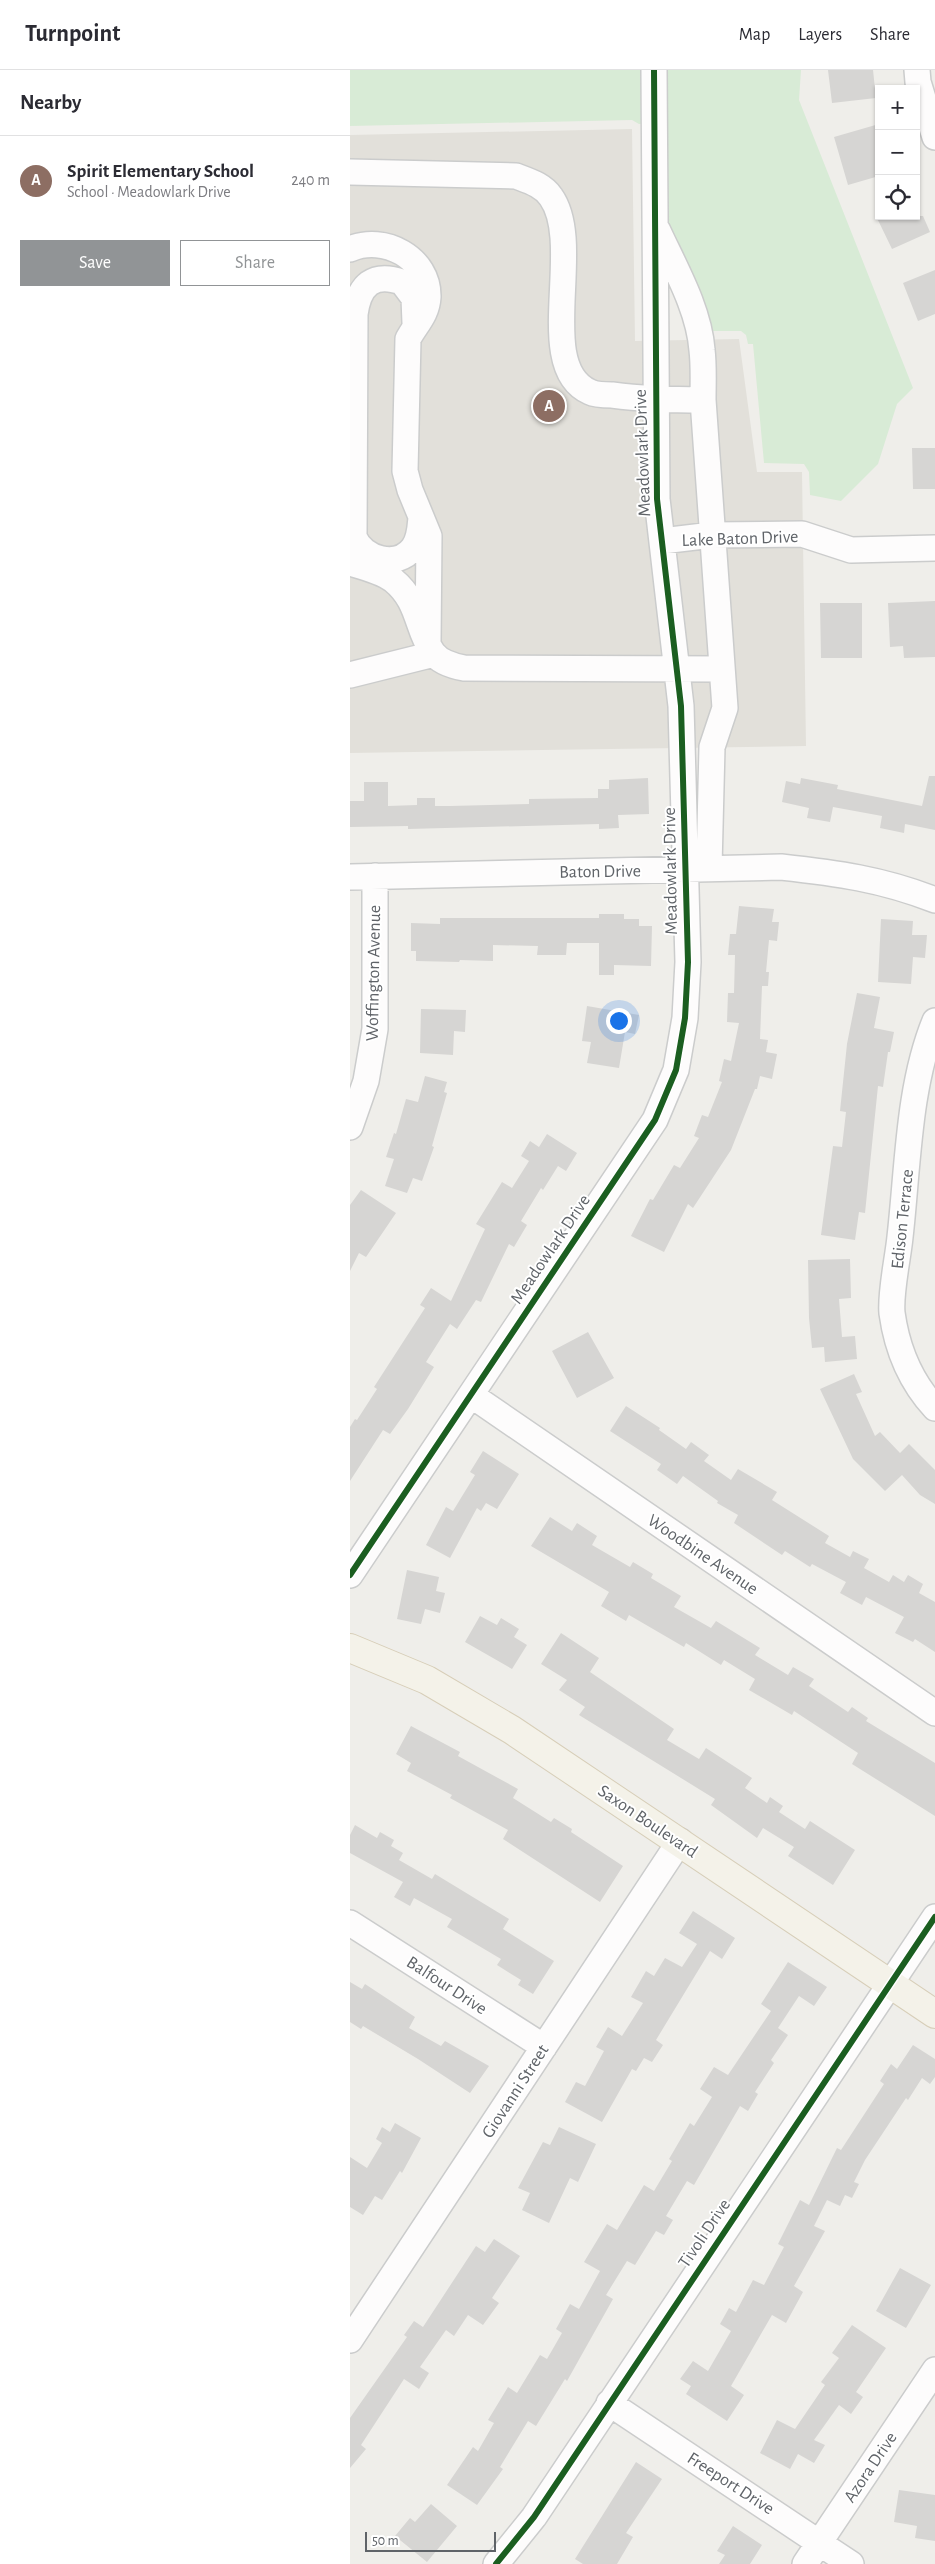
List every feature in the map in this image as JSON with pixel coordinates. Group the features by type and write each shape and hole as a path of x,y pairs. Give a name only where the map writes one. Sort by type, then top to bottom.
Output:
{"main road":[{"name":"Saxon Boulevard","path":"350,1648 427,1680 487,1715 680,1841 935,2014"}],"street":[{"name":"Meadowlark Drive","path":"654,70 656,499 677,669 697,868"},
{"path":"918,70 918,82 935,137"},
{"path":"355,177 516,176 534,182 550,196 560,213 564,236 562,349 567,370 576,383 590,393 656,400 703,400"},
{"name":"Meadowlark Drive","path":"350,1575 655,1120 676,1070 685,1018 697,868 712,747 725,708 703,400 702,349 697,323 654,224"},
{"path":"350,249 371,243 395,248 404,253 423,272 428,298 422,320 414,328 408,339 405,471 410,490 422,514 429,536 431,648"},
{"path":"414,328 414,298 402,282 377,279 370,282 359,294 355,314 353,528 361,561 394,580 412,601 431,648 452,666 464,668 722,669"},
{"path":"361,561 387,559 406,554 417,541 422,514"},
{"name":"Lake Baton Drive","path":"662,542 712,535 802,534 851,550 935,548"},
{"path":"350,675 431,648"},
{"name":"Baton Drive","path":"350,877 781,867 849,874 907,889 935,900"},
{"name":"Woffington Avenue","path":"350,1127 366,1081 375,1029 375,876"},
{"name":"Edison Terrace","path":"935,1021 926,1042 917,1080 892,1311 902,1358 921,1393 935,1408"},
{"name":"Woodbine Avenue","path":"471,1395 935,1713"},
{"name":"Giovanni Street","path":"350,2340 680,1841"},
{"name":"Tivoli Drive","path":"496,2564 534,2517 935,1917"},
{"name":"Balfour Drive","path":"350,1923 544,2047"},
{"name":"Azora Drive","path":"804,2564 935,2370"},
{"name":"Freeport Drive","path":"609,2404 851,2564"}],"shaded area":[{"path":"632,129 635,341 739,339 757,472 802,472 806,746 350,753 350,135"}],"green space":[{"path":"350,70 645,70 645,124 639,124 632,120 350,126"},
{"path":"663,70 801,70 799,100 913,388 897,404 878,464 841,501 810,495 809,472 804,464 764,463 753,344 748,344 746,335 741,331 708,331 663,221"}],"building":[{"path":"828,70 873,70 875,98 832,103"},
{"path":"875,125 875,177 848,185 834,137"},
{"path":"920,216 923,216 930,232 892,249 878,220 920,220"},
{"path":"935,270 935,314 918,321 903,283"},
{"path":"912,448 935,448 935,489 913,489"},
{"path":"935,601 935,657 904,658 903,646 890,647 888,603"},
{"path":"820,603 862,603 862,658 821,658"},
{"path":"929,776 935,776 935,830 905,824 904,833 880,828 882,816 833,807 830,822 807,818 809,808 782,802 786,781 800,784 801,778 838,785 837,789 922,806"},
{"path":"648,778 649,814 618,815 619,828 599,829 599,824 408,829 408,826 350,827 350,801 364,801 364,782 388,782 388,806 417,805 417,798 435,798 435,806 450,806 529,804 529,799 598,798 598,789 609,789 609,780"},
{"path":"739,906 774,909 772,922 779,922 777,941 769,940 766,972 769,972 768,986 762,986 760,1039 768,1040 766,1052 777,1054 772,1079 760,1076 757,1089 755,1089 731,1150 693,1208 688,1204 664,1252 631,1236 650,1199 653,1200 674,1165 680,1168 699,1138 694,1136 702,1115 708,1117 722,1082 719,1081 724,1059 731,1061 739,1023 727,1022 728,993 734,993 735,955 728,955 730,934 736,934"},
{"path":"599,914 624,914 624,919 639,919 639,926 652,926 651,966 614,965 614,975 599,975 599,943 567,943 566,955 537,955 538,946 493,945 493,961 416,961 416,951 411,951 411,923 440,924 440,918 599,918"},
{"path":"881,919 913,921 912,935 927,935 925,958 913,957 911,984 878,982"},
{"path":"857,993 880,997 874,1028 894,1032 890,1052 888,1052 883,1087 878,1086 865,1213 859,1212 855,1240 821,1235 833,1146 842,1147 846,1112 840,1111 847,1044"},
{"path":"587,1006 639,1015 635,1034 625,1032 619,1068 587,1063 591,1042 582,1041"},
{"path":"421,1009 466,1010 465,1032 454,1031 453,1055 420,1053"},
{"path":"425,1076 447,1082 444,1092 447,1093 432,1146 434,1147 422,1181 413,1178 407,1193 385,1186 394,1159 386,1157 394,1133 396,1134 406,1099 418,1102"},
{"path":"547,1134 577,1153 566,1171 558,1166 543,1190 541,1188 521,1221 527,1225 514,1247 509,1244 481,1302 476,1300 457,1329 450,1324 426,1362 434,1367 408,1409 390,1434 383,1430 350,1481 350,1427 355,1419 357,1420 377,1389 374,1387 425,1308 420,1305 431,1288 451,1301 485,1229 476,1224 502,1182 512,1188 529,1161 521,1156 530,1141 539,1147"},
{"path":"361,1190 396,1213 366,1257 359,1253 350,1271 350,1205"},
{"path":"850,1259 851,1298 839,1299 842,1337 855,1336 857,1359 825,1362 824,1347 812,1348 809,1318 808,1260"},
{"path":"588,1332 614,1378 577,1398 552,1351"},
{"path":"854,1374 862,1392 856,1394 875,1436 880,1432 900,1453 909,1444 935,1470 935,1504 920,1495 902,1475 885,1491 853,1459 820,1389"},
{"path":"626,1406 660,1428 659,1430 686,1449 691,1442 709,1455 704,1461 731,1480 738,1469 777,1492 772,1500 829,1536 825,1543 850,1557 853,1551 869,1559 864,1568 889,1582 893,1575 904,1582 908,1575 923,1584 919,1593 935,1602 935,1652 915,1639 913,1642 895,1633 904,1617 866,1597 862,1605 840,1593 846,1582 812,1564 810,1567 785,1551 782,1555 734,1523 738,1515 717,1503 718,1501 683,1476 677,1484 657,1470 661,1464 610,1431"},
{"path":"483,1451 519,1474 497,1509 486,1503 481,1511 477,1508 450,1558 426,1545 446,1507 453,1511 475,1475 470,1472"},
{"path":"550,1517 572,1531 577,1523 597,1536 592,1545 630,1567 633,1562 653,1574 651,1578 681,1596 674,1607 711,1628 716,1621 760,1648 755,1655 788,1675 793,1667 814,1679 809,1686 848,1712 852,1707 868,1718 866,1721 935,1763 935,1816 852,1764 858,1753 794,1711 792,1715 749,1690 755,1679 724,1660 721,1665 686,1643 684,1647 629,1615 626,1621 601,1606 609,1592 531,1546"},
{"path":"407,1570 439,1577 436,1591 445,1593 440,1613 425,1609 421,1624 397,1619"},
{"path":"480,1616 497,1625 501,1618 519,1629 514,1637 527,1645 512,1669 465,1642"},
{"path":"561,1633 599,1658 590,1672 674,1729 667,1740 699,1759 706,1748 752,1778 745,1788 767,1803 770,1797 783,1806 779,1812 805,1829 810,1821 855,1850 833,1885 788,1856 794,1847 763,1828 757,1838 711,1805 715,1799 579,1715 585,1707 559,1690 567,1680 541,1664"},
{"path":"411,1726 460,1752 458,1756 518,1789 513,1798 551,1822 554,1818 572,1829 571,1832 623,1866 600,1902 503,1839 508,1830 450,1798 452,1795 407,1771 411,1763 396,1754"},
{"path":"355,1825 377,1838 380,1832 394,1840 391,1846 403,1853 399,1860 432,1879 435,1874 509,1919 503,1929 554,1961 533,1994 518,1985 521,1980 497,1965 501,1959 447,1927 452,1919 414,1898 410,1906 394,1897 403,1882 350,1853 350,1835"},
{"path":"693,1911 735,1938 722,1959 710,1951 656,2040 663,2045 652,2062 644,2058 636,2071 632,2069 602,2122 565,2102 576,2082 585,2086 604,2051 596,2047 608,2027 622,2036 643,2003 631,1997 646,1971 654,1976 665,1958 682,1967 697,1944 679,1933"},
{"path":"788,1962 827,1987 814,2006 799,1996 778,2028 788,2035 771,2060 774,2063 755,2092 758,2094 748,2111 740,2106 694,2185 687,2181 666,2216 673,2220 664,2235 656,2231 635,2265 627,2261 606,2295 613,2299 567,2381 565,2379 536,2426 528,2421 500,2467 503,2469 477,2505 447,2485 473,2447 478,2451 494,2423 488,2420 508,2387 517,2393 540,2355 547,2359 562,2333 556,2329 570,2304 579,2309 600,2271 584,2262 607,2224 617,2230 644,2185 654,2191 672,2161 669,2159 690,2123 694,2126 712,2097 700,2089 714,2067 728,2075 771,2011 761,2004"},
{"path":"350,1982 362,1989 365,1984 415,2017 409,2028 441,2046 445,2041 489,2066 470,2093 363,2026 361,2029 350,2022"},
{"path":"913,2045 935,2059 935,2077 930,2084 922,2078 908,2100 906,2098 865,2160 854,2182 859,2184 852,2198 845,2195 840,2206 827,2200 814,2226 825,2231 794,2286 803,2292 786,2323 772,2315 731,2386 744,2395 727,2421 686,2394 691,2386 680,2379 693,2361 708,2371 731,2331 720,2324 729,2308 736,2312 753,2280 764,2285 784,2247 778,2244 800,2200 809,2205 837,2148 841,2150 884,2084 880,2081 891,2064 897,2069"},
{"path":"395,2123 421,2138 402,2173 400,2171 382,2200 375,2196 363,2215 350,2207 350,2157 367,2168 382,2143 376,2139 382,2127 390,2132"},
{"path":"559,2127 596,2144 578,2182 570,2178 549,2223 522,2210 530,2193 518,2188 543,2142 550,2145"},
{"path":"494,2239 520,2256 492,2298 499,2303 483,2325 468,2315 454,2336 446,2330 420,2367 429,2373 419,2389 404,2379 361,2445 366,2449 350,2468 350,2418 407,2337 404,2335 414,2321 423,2327 476,2246 485,2252"},
{"path":"900,2268 931,2285 906,2328 876,2311"},
{"path":"852,2325 886,2348 856,2392 863,2397 851,2414 839,2405 814,2440 825,2445 814,2463 798,2454 790,2469 760,2453 777,2420 795,2429 825,2385 821,2382 839,2358 832,2353"},
{"path":"636,2462 662,2479 626,2533 633,2537 617,2564 583,2564 575,2559"},
{"path":"899,2490 935,2495 935,2541 915,2538 917,2526 894,2522"},
{"path":"431,2504 457,2526 427,2562 395,2536 410,2518 415,2522"},
{"path":"733,2526 762,2545 750,2564 719,2564 725,2555 717,2551"}],"cycle path":[{"path":"350,1575 655,1120 676,1070 685,1018 688,962 681,706 657,499 654,70"},
{"path":"496,2564 534,2517 935,1917"}],"place":[{"name":"Spirit Elementary School","path":"549,406"}]}
